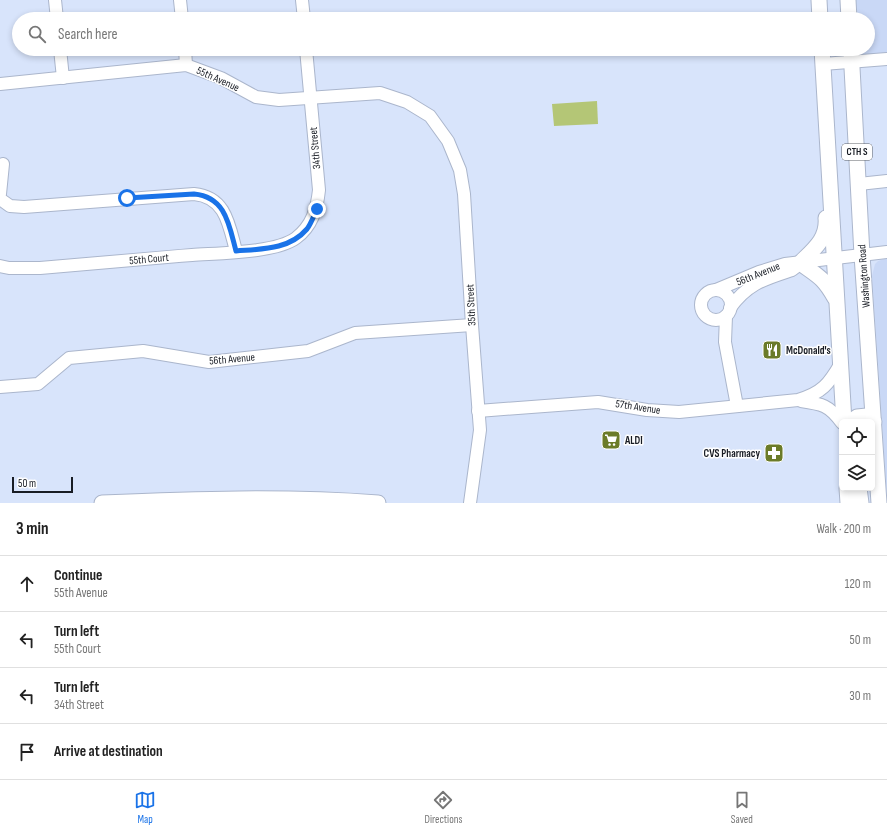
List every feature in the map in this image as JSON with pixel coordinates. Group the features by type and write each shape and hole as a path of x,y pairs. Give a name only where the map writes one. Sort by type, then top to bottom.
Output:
{"main road":[{"path":"819,0 820,12"},
{"path":"848,0 849,12"},
{"name":"CTH S","path":"823,56 843,419"},
{"name":"Washington Road","path":"851,56 862,255 874,419"},
{"path":"829,174 826,196 826,229 819,244 800,264 824,280 836,300"},
{"path":"854,419 857,417 867,416 870,419"},
{"name":"Washington Road","path":"875,438 879,503"},
{"path":"847,491 847,503"},
{"path":"859,491 861,503"},
{"path":"102,503 234,498 321,498 378,503"}],"street":[{"path":"55,0 56,12"},
{"path":"180,0 181,12"},
{"path":"302,0 303,12"},
{"path":"60,56 62,78"},
{"path":"185,56 186,65"},
{"name":"34th Street","path":"295,239 307,228 317,209 319,190 307,56"},
{"path":"860,56 887,59"},
{"name":"55th Avenue","path":"0,84 186,65 221,78 256,96 279,100 380,93 407,102 430,116"},
{"name":"35th Street","path":"430,116 448,141 460,170 464,194 480,430 470,503"},
{"path":"0,194 3,164"},
{"path":"859,184 887,181"},
{"path":"0,199 10,206 24,207 127,198 194,194 204,195 222,208 236,251"},
{"name":"55th Court","path":"0,266 9,268 40,268 236,251 280,246 295,239"},
{"name":"56th Avenue","path":"716,290 770,268 785,264 800,264 834,257 887,252"},
{"name":"56th Avenue","path":"728,312 739,296 754,284 762,279 792,270 800,264"},
{"path":"725,342 710,319 703,313 700,304 704,295 712,290 716,290 728,296 725,342 737,406"},
{"path":"710,319 718,320 728,312"},
{"name":"56th Avenue","path":"0,387 38,384 69,358 143,351 209,362 308,351 355,333 472,325"},
{"name":"57th Avenue","path":"478,411 598,402 666,412 798,400 815,395 831,382 841,363"},
{"name":"57th Avenue","path":"798,400 821,404 828,407 840,419"}],"shaded area":[{"path":"856,0 887,0 887,53 875,55 875,12 857,12"},
{"path":"887,258 887,496 872,276 875,264 878,261"}],"green space":[{"path":"597,101 598,124 554,126 552,104"}],"place":[{"name":"McDonald's","path":"772,350"},
{"name":"ALDI","path":"611,440"},
{"name":"CVS Pharmacy","path":"774,453"}],"route":[{"path":"127,198 194,194 204,195 213,200 222,208 236,251 280,246 295,239 307,228 317,209"}]}
